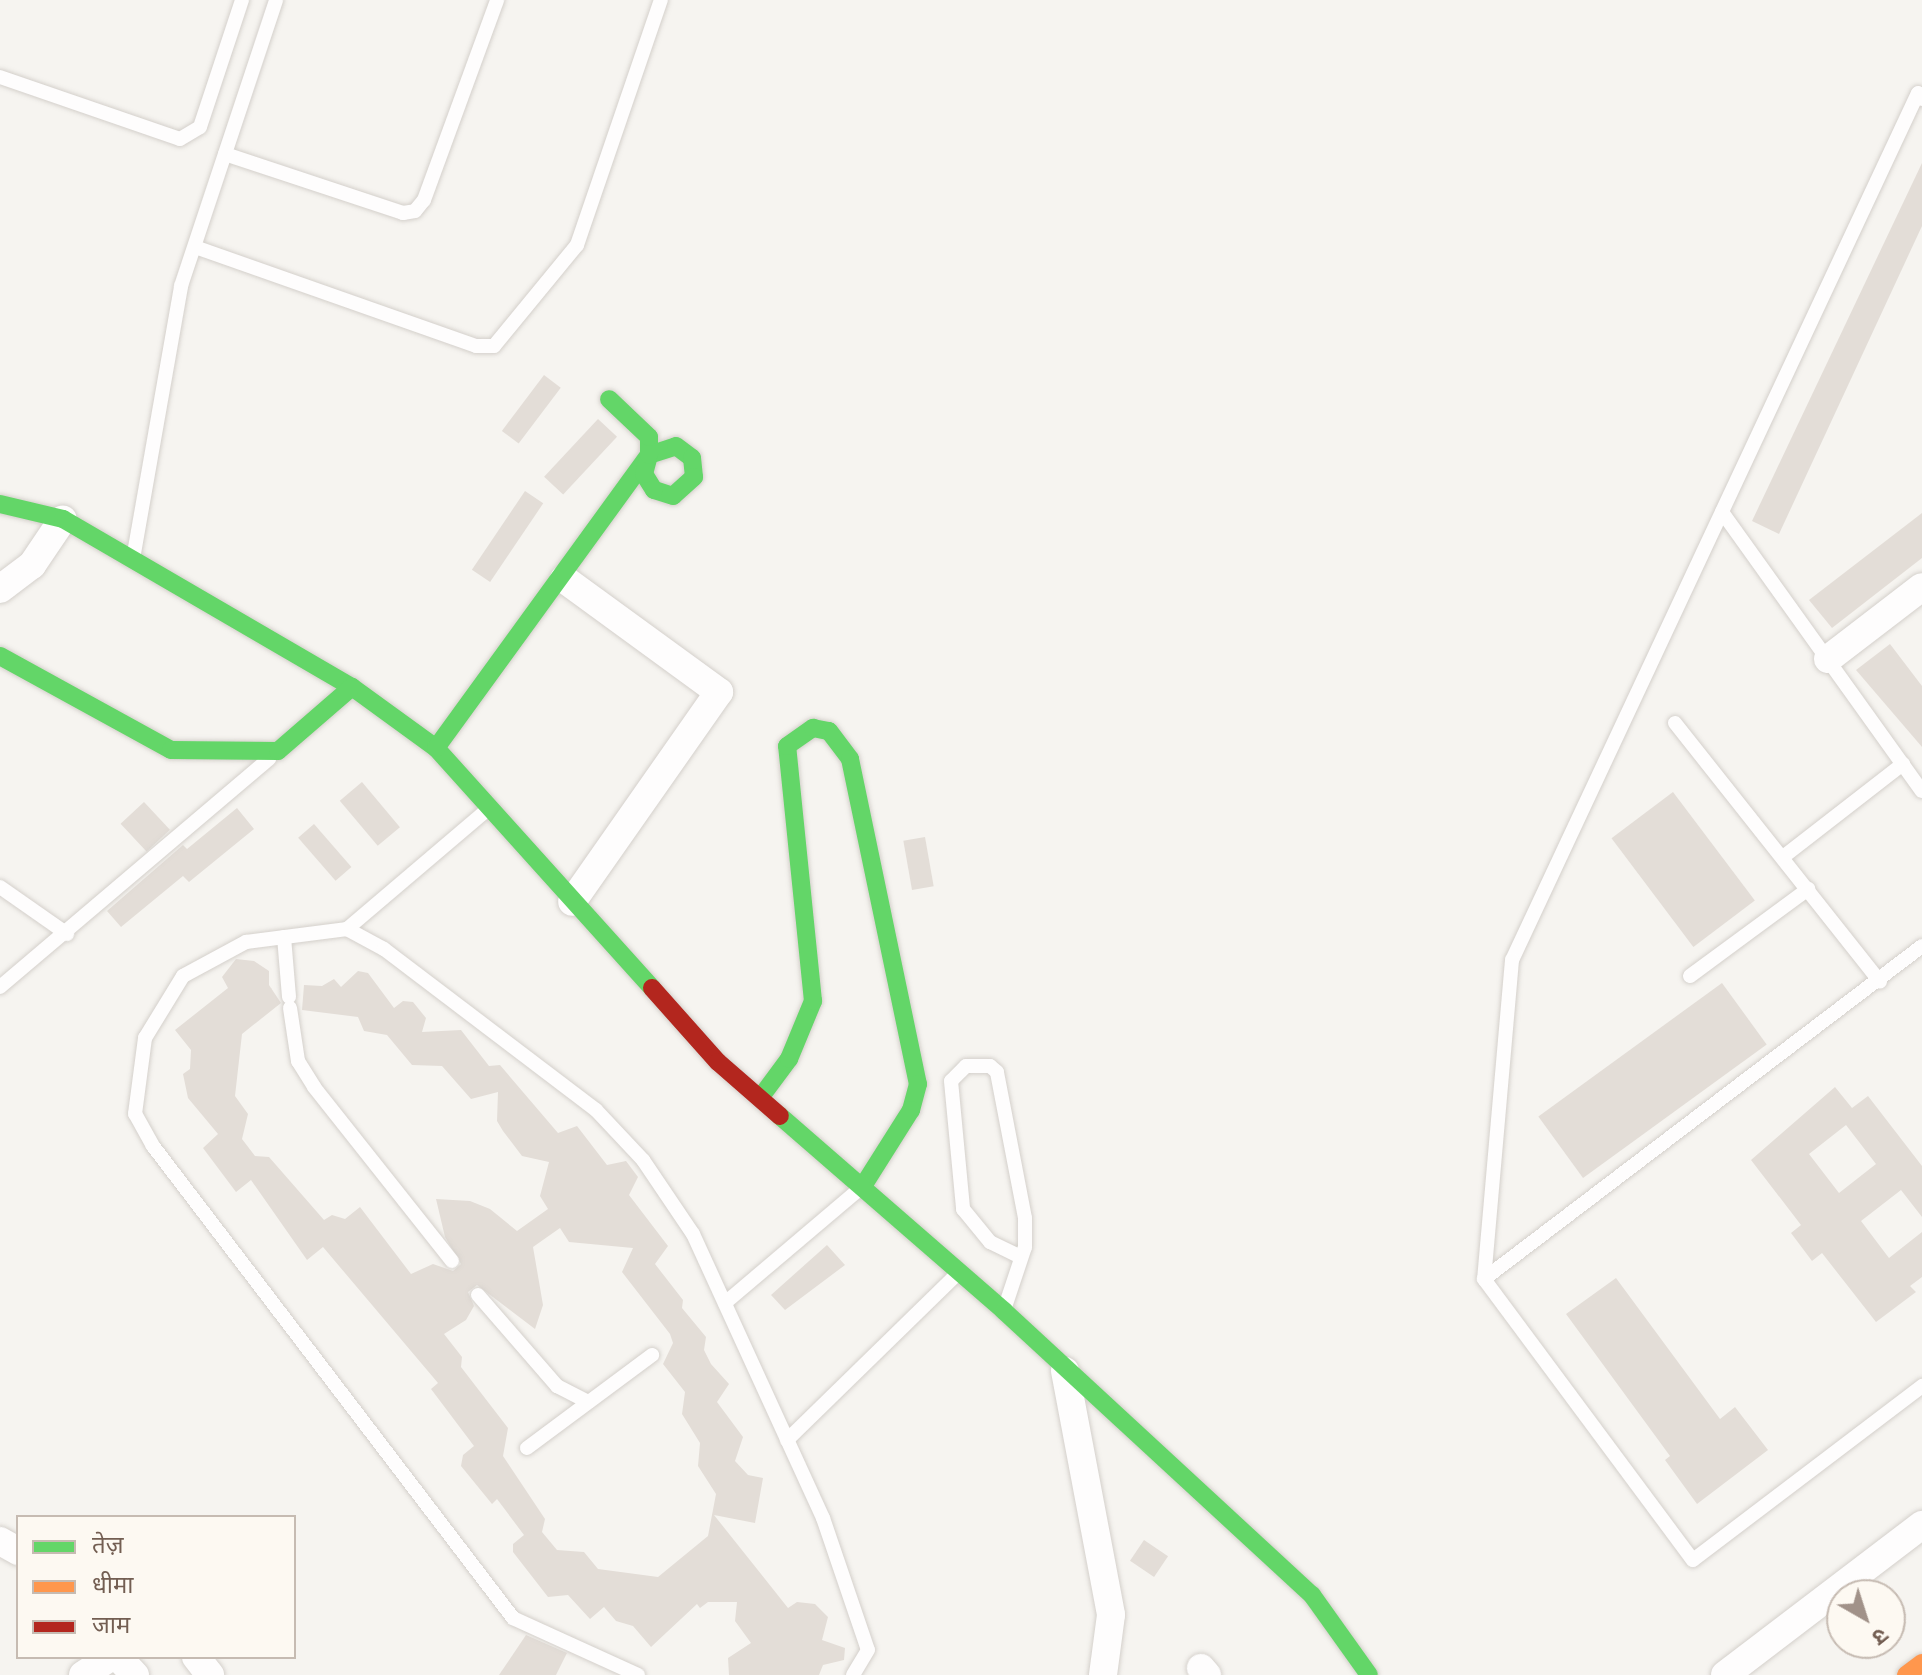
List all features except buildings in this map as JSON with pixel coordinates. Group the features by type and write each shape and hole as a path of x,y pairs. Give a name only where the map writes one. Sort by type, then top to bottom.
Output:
{"street":[{"path":"436,748 564,579 649,455 645,431 609,399"},
{"path":"0,504 63,519 352,687 436,748 718,1062 1004,1311 1065,1371 1312,1595 1369,1675"},
{"path":"0,589 32,565 63,519"},
{"path":"564,579 719,692 572,902"},
{"path":"1828,659 1922,587"},
{"path":"0,656 171,750 278,751 352,687"},
{"path":"760,1098 789,1059 813,1001 787,746 813,728 829,731 850,759 918,1084 911,1110 863,1186"},
{"path":"1065,1371 1111,1615 1103,1675"},
{"path":"1725,1675 1922,1525"},
{"path":"83,1675 108,1659"},
{"path":"120,1659 135,1675"},
{"path":"198,1659 210,1675"},
{"path":"1906,1675 1922,1663"}],"lane":[{"path":"0,77 180,139 200,127 242,0"},
{"path":"132,559 181,286 276,0"},
{"path":"225,154 403,213 415,211 424,200 497,0"},
{"path":"195,247 476,346 494,346 506,337 577,245 661,0"},
{"path":"1922,99 1918,93 1512,960 1484,1279 1693,1560 1922,1386"},
{"path":"1722,512 1922,791"},
{"path":"1675,723 1880,982"},
{"path":"0,987 67,934 278,751"},
{"path":"1783,857 1903,764"},
{"path":"488,809 347,929 246,942 183,976 145,1038 135,1114 153,1146 513,1618 638,1675"},
{"path":"0,887 67,934"},
{"path":"1690,976 1808,889"},
{"path":"347,929 384,949 596,1110 643,1160 676,1209 725,1303 823,1518 868,1650 853,1675"},
{"path":"284,937 298,1061 314,1087 452,1261"},
{"path":"1484,1279 1623,1169 1880,982 1922,946"},
{"path":"1004,1311 1021,1257 1025,1218 997,1072 990,1066 966,1066 951,1081 963,1209 990,1242 1021,1257"},
{"path":"725,1303 863,1186"},
{"path":"787,1440 959,1272"},
{"path":"478,1295 557,1386 588,1402"},
{"path":"527,1448 652,1355"}],"traffic: fast":[{"path":"436,748 649,455 676,446 692,458 694,477 673,496 654,490 644,474 649,455 649,437 609,399"},
{"path":"0,504 63,519 352,687 436,748 652,988"},
{"path":"0,656 171,750 278,751 352,687"},
{"path":"760,1098 789,1059 813,1001 787,746 813,728 829,731 850,759 918,1084 911,1110 863,1186"},
{"path":"780,1116 1004,1311 1312,1595 1369,1675"}],"traffic: slow":[{"path":"1906,1675 1922,1663"}],"traffic: jam":[{"path":"652,988 718,1062 780,1116"}]}
